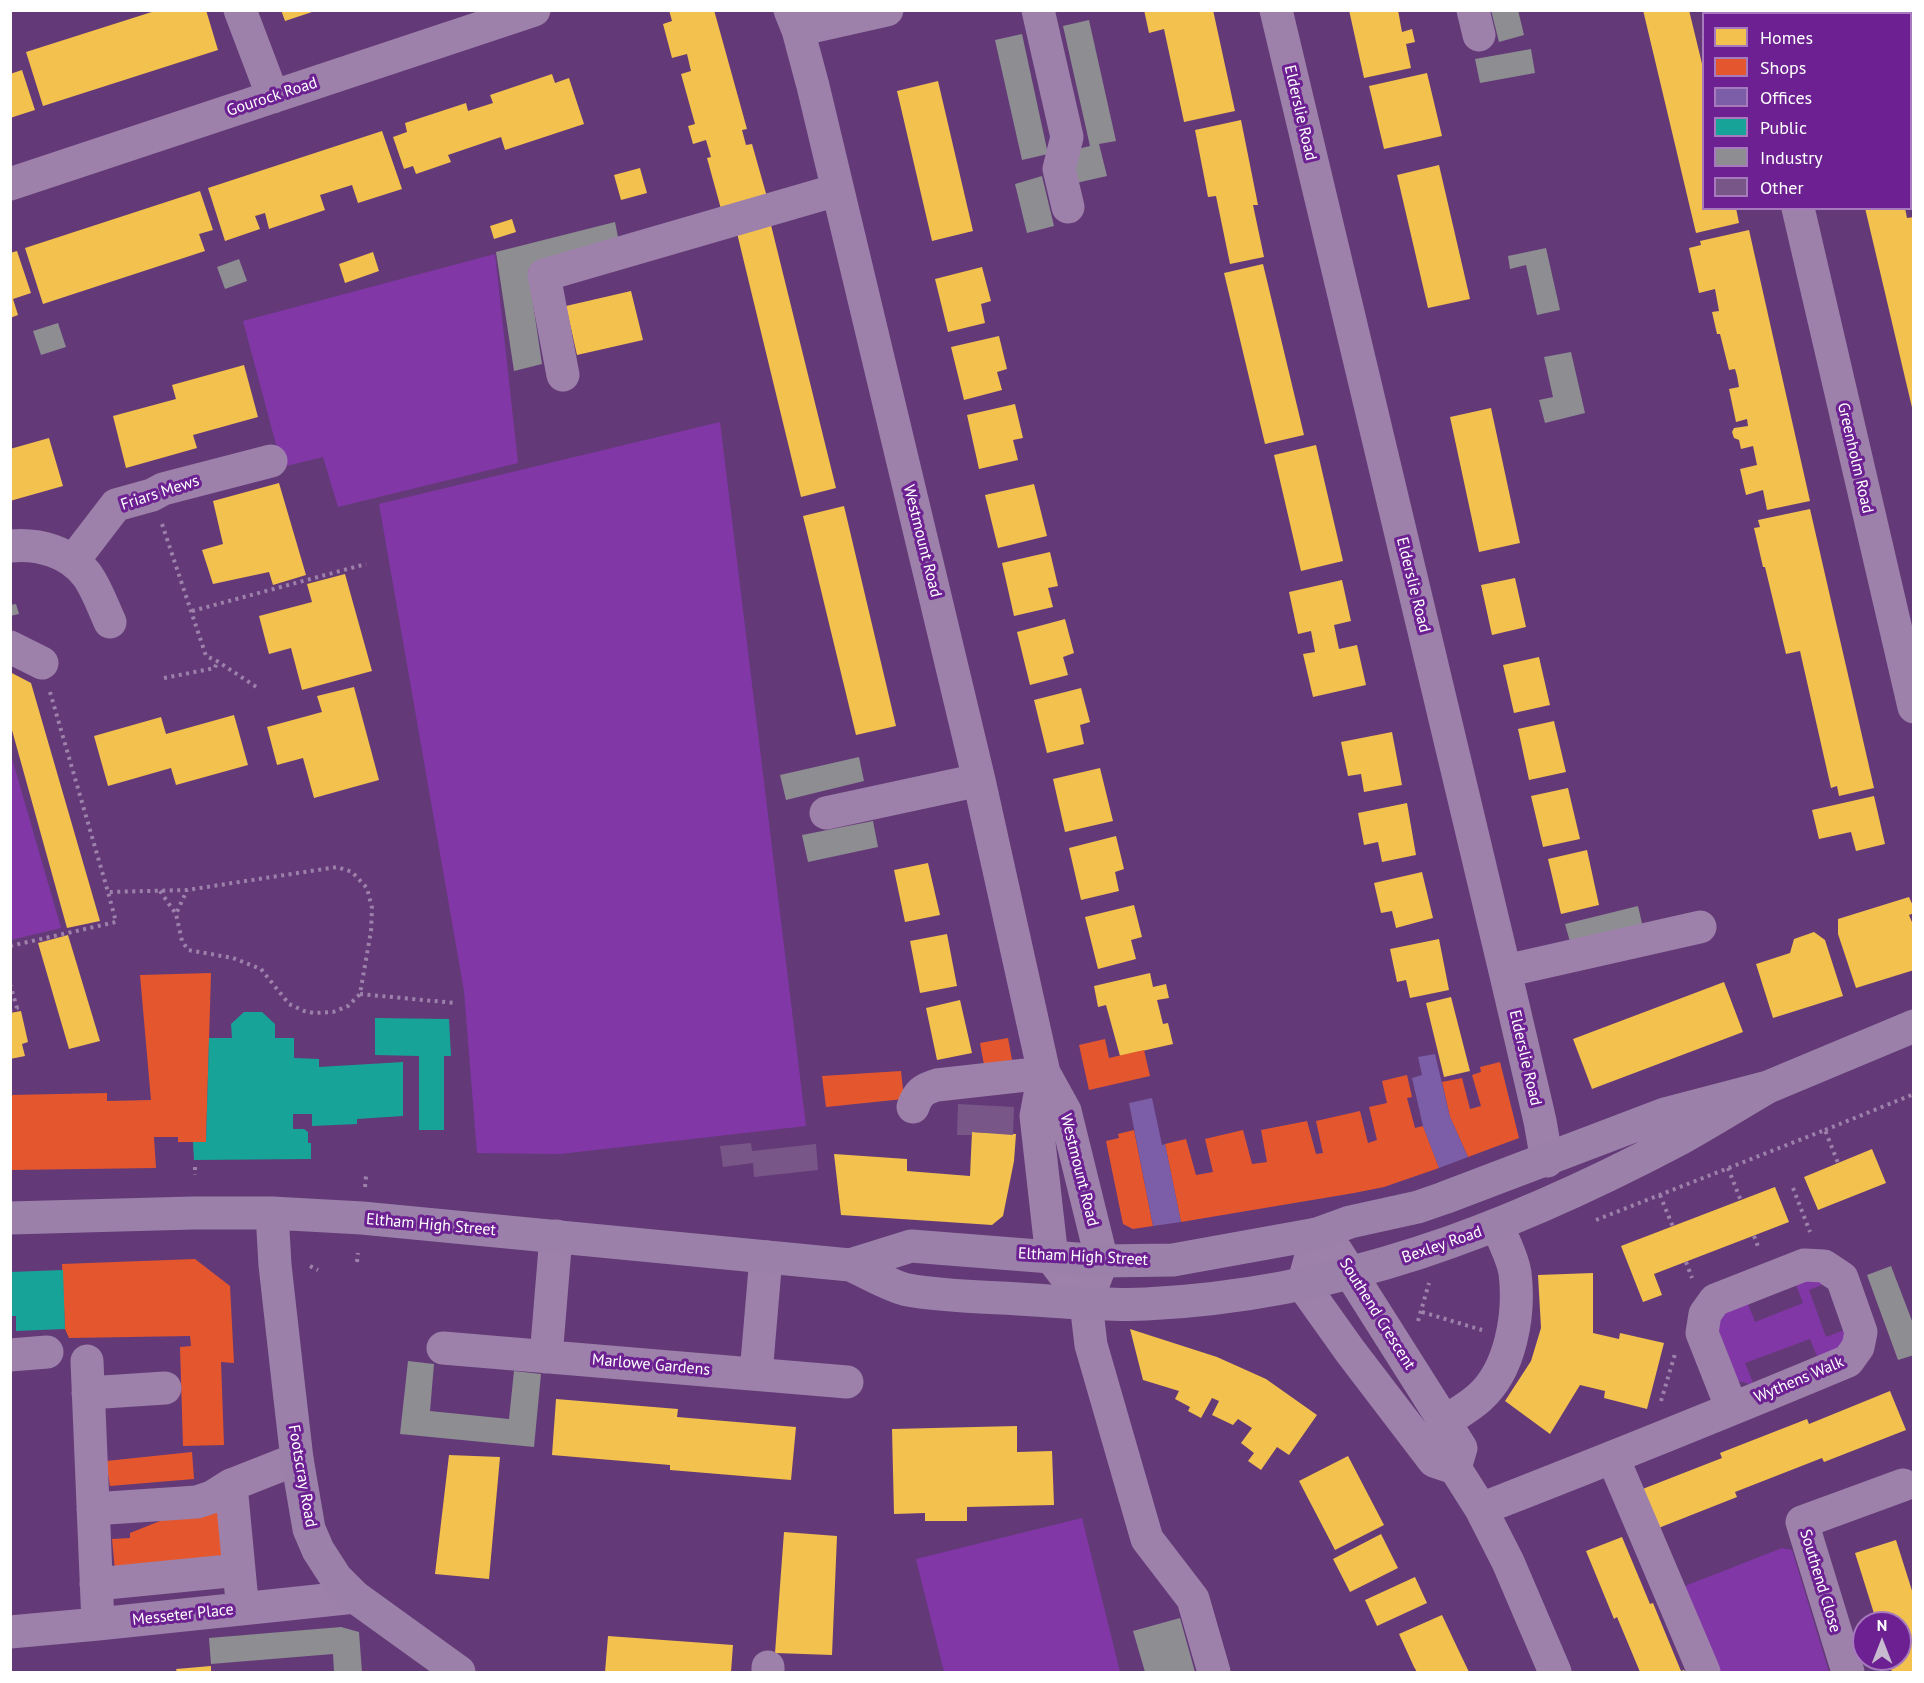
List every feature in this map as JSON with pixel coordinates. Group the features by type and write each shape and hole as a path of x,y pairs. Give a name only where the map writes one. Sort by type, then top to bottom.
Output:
{"main road":[{"name":"Bexley Road","path":"1086,1303 1143,1304 1203,1300 1303,1285 1352,1274 1443,1246 1498,1226 1574,1192 1677,1140 1768,1087 1914,1026"},
{"name":"Bexley Road","path":"1317,1234 1350,1222 1418,1207 1547,1161 1665,1114 1768,1087"},
{"name":"Eltham High Street","path":"10,1218 272,1213 362,1218 850,1264 905,1290 1086,1303"},
{"name":"Footscray Road","path":"272,1213 297,1459 309,1528 318,1550 336,1578 355,1597 459,1672"},
{"name":"Eltham High Street","path":"850,1264 911,1246 1102,1261 1173,1260 1317,1234"}],"street":[{"path":"240,10 273,96"},
{"name":"Gourock Road","path":"10,184 534,10"},
{"path":"794,20 887,10"},
{"path":"1038,10 1067,138 1059,170 1068,207"},
{"name":"Elderslie Road","path":"1276,10 1538,1109 1547,1161"},
{"name":"Westmount Road","path":"794,20 979,780 1044,1073 1065,1111 1102,1261"},
{"path":"562,375 544,275 837,190"},
{"name":"Greenholm Road","path":"1798,210 1914,708"},
{"name":"Friars Mews","path":"73,561 117,505 152,495 163,489 271,461"},
{"path":"10,546 29,544 56,552 73,561 88,576 110,622"},
{"path":"10,647 42,663"},
{"path":"826,813 979,780"},
{"path":"1505,971 1700,927"},
{"path":"913,1107 917,1096 924,1089 937,1084 1044,1073"},
{"name":"Westmount Road","path":"1044,1073 1036,1116 1052,1258"},
{"path":"1445,1422 1480,1397 1501,1370 1512,1338 1516,1303 1515,1271 1498,1226"},
{"path":"1317,1234 1303,1285 1434,1461 1455,1468 1508,1562 1555,1672"},
{"name":"Southend Crescent","path":"1317,1234 1337,1252 1352,1274 1461,1448 1455,1468"},
{"path":"546,1357 556,1236"},
{"path":"756,1374 766,1257"},
{"path":"1052,1258 1086,1303"},
{"path":"1102,1261 1086,1303 1091,1345 1147,1539 1193,1599 1214,1672"},
{"path":"1732,1409 1702,1333 1705,1314 1715,1300 1804,1264 1824,1266"},
{"name":"Wythens Walk","path":"1480,1509 1613,1458 1848,1361 1858,1347 1861,1332 1842,1278 1824,1266"},
{"name":"Marlowe Gardens","path":"443,1348 847,1382"},
{"path":"10,1355 47,1352"},
{"path":"87,1361 98,1624"},
{"path":"88,1393 165,1388"},
{"path":"1613,1458 1704,1672"},
{"path":"93,1509 197,1502 212,1497 231,1485 297,1459"},
{"path":"231,1485 243,1608"},
{"name":"Southend Close","path":"1848,1672 1802,1522 1903,1485"},
{"path":"96,1584 239,1570"},
{"name":"Messeter Place","path":"10,1632 355,1597"}],"path":[{"path":"152,495 206,656 258,688"},
{"path":"192,611 366,564"},
{"path":"164,678 215,668 217,661"},
{"path":"10,946 117,922 42,663"},
{"path":"108,892 187,890 337,867 352,872 367,888 372,908 371,931 360,994 348,1006 333,1012 314,1013 289,1004 261,969 233,958 188,950 182,941 176,914 160,891"},
{"path":"176,914 187,890"},
{"path":"10,984 17,1008 10,1010"},
{"path":"360,994 455,1003"},
{"path":"1595,1220 1914,1094"},
{"path":"1825,1130 1838,1163"},
{"path":"195,1167 195,1175"},
{"path":"1728,1168 1741,1201"},
{"path":"365,1189 366,1176"},
{"path":"1793,1188 1824,1266"},
{"path":"1660,1195 1673,1227"},
{"path":"357,1262 358,1253"},
{"path":"310,1266 318,1270"},
{"path":"1424,1277 1429,1284"},
{"path":"1429,1284 1439,1280"},
{"path":"1410,1319 1419,1321 1429,1284"}],"shaded area":[{"path":"495,254 518,463 338,507 323,457 282,467 243,321"},
{"path":"720,422 806,1126 560,1154 477,1153 464,991 379,504"},
{"path":"11,755 61,928 10,940"},
{"path":"1807,1276 1827,1283 1809,1290 1826,1337 1847,1329 1845,1344 1819,1361 1810,1339 1745,1363 1754,1385 1738,1381 1715,1321 1746,1299 1755,1322 1803,1303 1794,1280"},
{"path":"1082,1518 1120,1672 944,1672 916,1559"},
{"path":"1782,1548 1792,1550 1829,1672 1713,1672 1680,1588"}],"building: Homes":[{"path":"158,10 206,10 218,50 43,106 26,52"},
{"path":"281,10 315,10 315,11 285,21"},
{"path":"669,10 714,10 747,129 742,130 746,145 752,144 767,197 721,209 707,158 711,157 706,140 693,144 688,126 695,124 681,74 691,71 687,54 672,58 663,24 672,21"},
{"path":"1144,10 1213,10 1235,111 1184,122 1164,29 1149,33"},
{"path":"1349,10 1398,10 1402,32 1412,29 1415,42 1406,44 1411,68 1364,78"},
{"path":"1643,10 1689,10 1702,64 1702,210 1736,210 1739,223 1696,233"},
{"path":"1819,10 1859,10 1860,12 1820,12"},
{"path":"22,70 35,110 10,118 10,74"},
{"path":"1427,73 1442,136 1384,149 1369,86"},
{"path":"552,74 555,83 569,78 584,124 505,150 501,137 448,155 451,162 416,174 413,166 404,169 393,137 407,132 405,123 466,103 468,111 493,103 490,95"},
{"path":"938,81 973,231 932,241 897,91"},
{"path":"1241,120 1258,205 1253,205 1264,257 1230,264 1216,196 1208,197 1195,130"},
{"path":"382,131 402,189 358,203 352,185 320,195 325,210 269,229 265,213 255,216 260,229 225,241 208,188"},
{"path":"1439,165 1470,299 1428,308 1397,175"},
{"path":"640,168 647,193 621,200 614,175"},
{"path":"200,191 213,230 199,234 205,251 43,304 25,248"},
{"path":"1865,210 1905,210 1907,218 1914,217 1914,416"},
{"path":"512,219 516,232 494,239 490,226"},
{"path":"770,221 836,488 801,497 736,229"},
{"path":"1749,230 1810,501 1767,510 1763,490 1746,495 1740,469 1757,465 1753,446 1741,449 1739,440 1734,438 1732,432 1734,428 1748,426 1747,419 1736,422 1729,389 1739,387 1735,369 1729,370 1720,334 1717,334 1712,312 1719,311 1715,289 1699,293 1689,248 1701,245 1700,241"},
{"path":"17,251 31,293 13,299 18,315 10,318 10,253"},
{"path":"373,252 379,271 345,283 339,264"},
{"path":"1263,264 1304,435 1265,444 1224,273"},
{"path":"982,267 991,301 981,304 985,323 948,332 935,279"},
{"path":"631,291 643,340 577,355 566,306"},
{"path":"999,336 1007,369 997,372 1002,390 964,400 951,347"},
{"path":"244,365 258,417 193,435 197,448 126,468 113,416 176,399 172,385"},
{"path":"1015,404 1023,438 1013,440 1018,460 979,469 967,415"},
{"path":"1491,408 1520,543 1479,552 1450,417"},
{"path":"49,438 63,486 10,501 10,449"},
{"path":"1316,445 1343,561 1301,571 1274,455"},
{"path":"279,483 306,575 273,585 269,572 213,584 202,550 223,544 213,501"},
{"path":"1034,484 1047,536 998,548 985,495"},
{"path":"844,506 896,726 856,735 803,516"},
{"path":"1810,509 1874,788 1839,796 1837,786 1831,788 1800,651 1786,654 1754,528 1760,527 1758,520"},
{"path":"1050,552 1058,586 1048,588 1053,607 1014,616 1002,563"},
{"path":"345,574 372,671 302,690 291,648 269,654 259,616 312,602 307,584"},
{"path":"1515,578 1526,627 1492,635 1481,585"},
{"path":"1342,580 1351,621 1334,625 1339,649 1357,645 1366,685 1313,697 1303,654 1315,652 1311,631 1298,634 1289,592"},
{"path":"1065,619 1074,653 1063,657 1068,675 1030,685 1017,632"},
{"path":"1539,657 1550,705 1514,713 1503,665"},
{"path":"10,672 31,683 100,921 67,928 10,723"},
{"path":"354,687 379,780 314,798 303,758 277,765 267,727 322,712 317,696"},
{"path":"1081,688 1090,722 1080,725 1084,744 1047,753 1034,700"},
{"path":"234,715 248,765 176,785 171,768 108,786 94,736 161,717 166,734"},
{"path":"1554,721 1566,772 1529,780 1518,729"},
{"path":"1392,732 1402,785 1364,792 1361,774 1348,776 1341,742"},
{"path":"1100,768 1113,821 1065,832 1053,779"},
{"path":"1568,788 1580,839 1543,847 1531,796"},
{"path":"1874,796 1885,844 1856,851 1851,832 1819,839 1812,810"},
{"path":"1407,803 1416,855 1382,862 1378,842 1364,845 1358,813"},
{"path":"1116,836 1124,869 1115,872 1119,891 1081,900 1069,848"},
{"path":"1587,850 1599,905 1561,914 1548,859"},
{"path":"928,863 940,915 905,922 894,870"},
{"path":"1422,872 1433,918 1396,928 1392,911 1381,913 1374,883"},
{"path":"1909,897 1914,908 1914,913 1909,915 1914,927 1914,970 1856,988 1838,934 1838,919"},
{"path":"1134,905 1142,937 1131,940 1136,959 1098,969 1085,917"},
{"path":"1814,932 1825,940 1843,996 1773,1018 1756,964 1790,953 1794,939"},
{"path":"947,934 957,986 920,993 910,941"},
{"path":"68,935 100,1041 69,1049 38,943"},
{"path":"1439,939 1449,990 1410,998 1406,980 1397,982 1390,949"},
{"path":"1150,973 1153,987 1166,984 1169,998 1157,1000 1163,1024 1168,1023 1173,1044 1120,1056 1106,1005 1098,1007 1094,986"},
{"path":"1724,982 1743,1032 1592,1089 1573,1039"},
{"path":"1451,997 1470,1071 1444,1077 1426,1003"},
{"path":"960,1000 972,1053 937,1060 926,1008"},
{"path":"21,1011 28,1042 22,1044 25,1056 10,1059 10,1013"},
{"path":"972,1132 1016,1134 1014,1161 1003,1216 992,1225 841,1215 834,1154 907,1159 907,1171 970,1176"},
{"path":"1872,1149 1886,1183 1818,1210 1804,1177"},
{"path":"1775,1187 1789,1222 1654,1274 1662,1295 1643,1302 1621,1246"},
{"path":"1593,1273 1593,1333 1619,1339 1620,1333 1664,1343 1647,1409 1604,1398 1605,1391 1580,1385 1550,1434 1505,1401 1531,1361 1541,1328 1538,1275"},
{"path":"1130,1329 1217,1357 1266,1379 1317,1415 1289,1455 1277,1447 1261,1470 1248,1461 1254,1453 1241,1443 1252,1428 1238,1419 1233,1425 1212,1415 1219,1401 1212,1398 1201,1418 1188,1411 1190,1407 1175,1399 1179,1391 1143,1380"},
{"path":"1890,1391 1906,1430 1824,1462 1822,1458 1735,1492 1737,1497 1656,1529 1640,1490 1722,1458 1720,1453 1807,1419 1809,1424"},
{"path":"556,1399 678,1409 677,1417 796,1427 791,1480 670,1470 670,1465 552,1455"},
{"path":"1017,1426 1017,1452 1052,1451 1054,1505 967,1507 967,1521 925,1521 925,1513 894,1514 892,1429"},
{"path":"449,1455 500,1457 489,1579 435,1574"},
{"path":"1348,1456 1384,1525 1335,1550 1299,1481"},
{"path":"784,1532 837,1536 832,1655 775,1653"},
{"path":"1381,1534 1398,1568 1350,1592 1333,1559"},
{"path":"1622,1537 1681,1671 1685,1672 1640,1672 1617,1617 1614,1619 1586,1551"},
{"path":"1896,1540 1914,1597 1914,1672 1892,1671 1912,1671 1912,1611 1873,1611 1855,1553"},
{"path":"1415,1577 1427,1603 1377,1626 1365,1600"},
{"path":"1442,1615 1469,1672 1417,1672 1414,1667 1399,1634"},
{"path":"608,1636 733,1645 731,1672 605,1672"},
{"path":"211,1666 211,1672 177,1672 176,1669"}],"building: Shops":[{"path":"211,973 206,1142 178,1142 178,1137 154,1137 156,1168 10,1170 10,1095 107,1093 107,1101 151,1100 140,975"},
{"path":"1008,1038 1012,1060 984,1065 980,1043"},
{"path":"1105,1039 1109,1058 1144,1050 1150,1076 1089,1090 1079,1045"},
{"path":"1500,1062 1519,1138 1468,1157 1450,1117 1442,1082 1462,1078 1470,1109 1481,1106 1472,1075 1481,1072 1480,1067"},
{"path":"901,1071 904,1099 826,1107 822,1076"},
{"path":"1407,1075 1412,1097 1407,1098 1415,1128 1423,1126 1439,1168 1384,1187 1181,1222 1165,1144 1186,1139 1196,1175 1213,1172 1205,1139 1243,1130 1252,1164 1267,1162 1261,1130 1307,1121 1316,1154 1323,1153 1316,1121 1360,1111 1368,1143 1377,1140 1369,1107 1387,1103 1382,1081"},
{"path":"1134,1130 1153,1226 1133,1229 1123,1224 1106,1141 1119,1138 1118,1134"},
{"path":"195,1259 230,1286 234,1363 221,1362 224,1445 183,1446 180,1347 191,1346 190,1336 69,1338 65,1329 62,1264"},
{"path":"192,1452 194,1479 110,1486 106,1461"},
{"path":"233,1509 240,1576 115,1570 112,1539 130,1538 130,1533 175,1515"}],"building: Offices":[{"path":"1435,1054 1450,1117 1468,1157 1439,1168 1423,1126 1412,1078 1422,1075 1418,1057"},
{"path":"1152,1098 1162,1145 1165,1144 1181,1222 1153,1226 1129,1103"}],"building: Public":[{"path":"244,1012 262,1012 275,1024 275,1038 294,1038 294,1058 319,1059 319,1067 403,1062 403,1116 357,1119 357,1124 312,1126 312,1114 293,1114 293,1129 304,1129 308,1132 311,1159 194,1160 193,1142 206,1142 209,1038 232,1038 231,1024"},
{"path":"375,1018 449,1019 451,1056 444,1056 444,1130 419,1130 419,1056 375,1055"},
{"path":"63,1270 65,1329 16,1331 16,1316 10,1316 10,1272"}],"building: Industry":[{"path":"1491,10 1518,10 1524,35 1499,42"},
{"path":"1089,20 1116,141 1099,144 1107,176 1076,183 1069,151 1090,146 1063,26"},
{"path":"1022,34 1048,154 1022,160 995,40"},
{"path":"1531,49 1535,73 1480,83 1475,59"},
{"path":"1042,176 1054,226 1027,233 1015,184"},
{"path":"615,222 620,247 528,270 542,364 514,371 496,252"},
{"path":"1546,248 1560,310 1537,315 1526,265 1510,269 1508,256"},
{"path":"239,259 247,281 225,289 217,267"},
{"path":"58,323 66,347 41,355 33,331"},
{"path":"1571,352 1585,413 1545,423 1539,400 1553,397 1544,357"},
{"path":"16,604 19,614 10,616 10,605"},
{"path":"859,757 864,781 786,800 780,775"},
{"path":"873,821 878,847 808,862 802,835"},
{"path":"1638,906 1644,932 1572,949 1565,924"},
{"path":"1891,1266 1914,1326 1914,1355 1898,1360 1867,1275"},
{"path":"408,1361 434,1364 430,1411 509,1419 514,1371 541,1374 534,1447 400,1434"},
{"path":"1180,1618 1195,1672 1145,1672 1133,1631"},
{"path":"341,1627 359,1632 362,1672 334,1672 333,1654 211,1664 209,1638"}],"building: Other":[{"path":"958,1104 1014,1107 1013,1135 972,1132 972,1135 957,1135"},
{"path":"751,1143 752,1151 816,1144 818,1170 754,1177 753,1163 723,1167 720,1146"}]}
